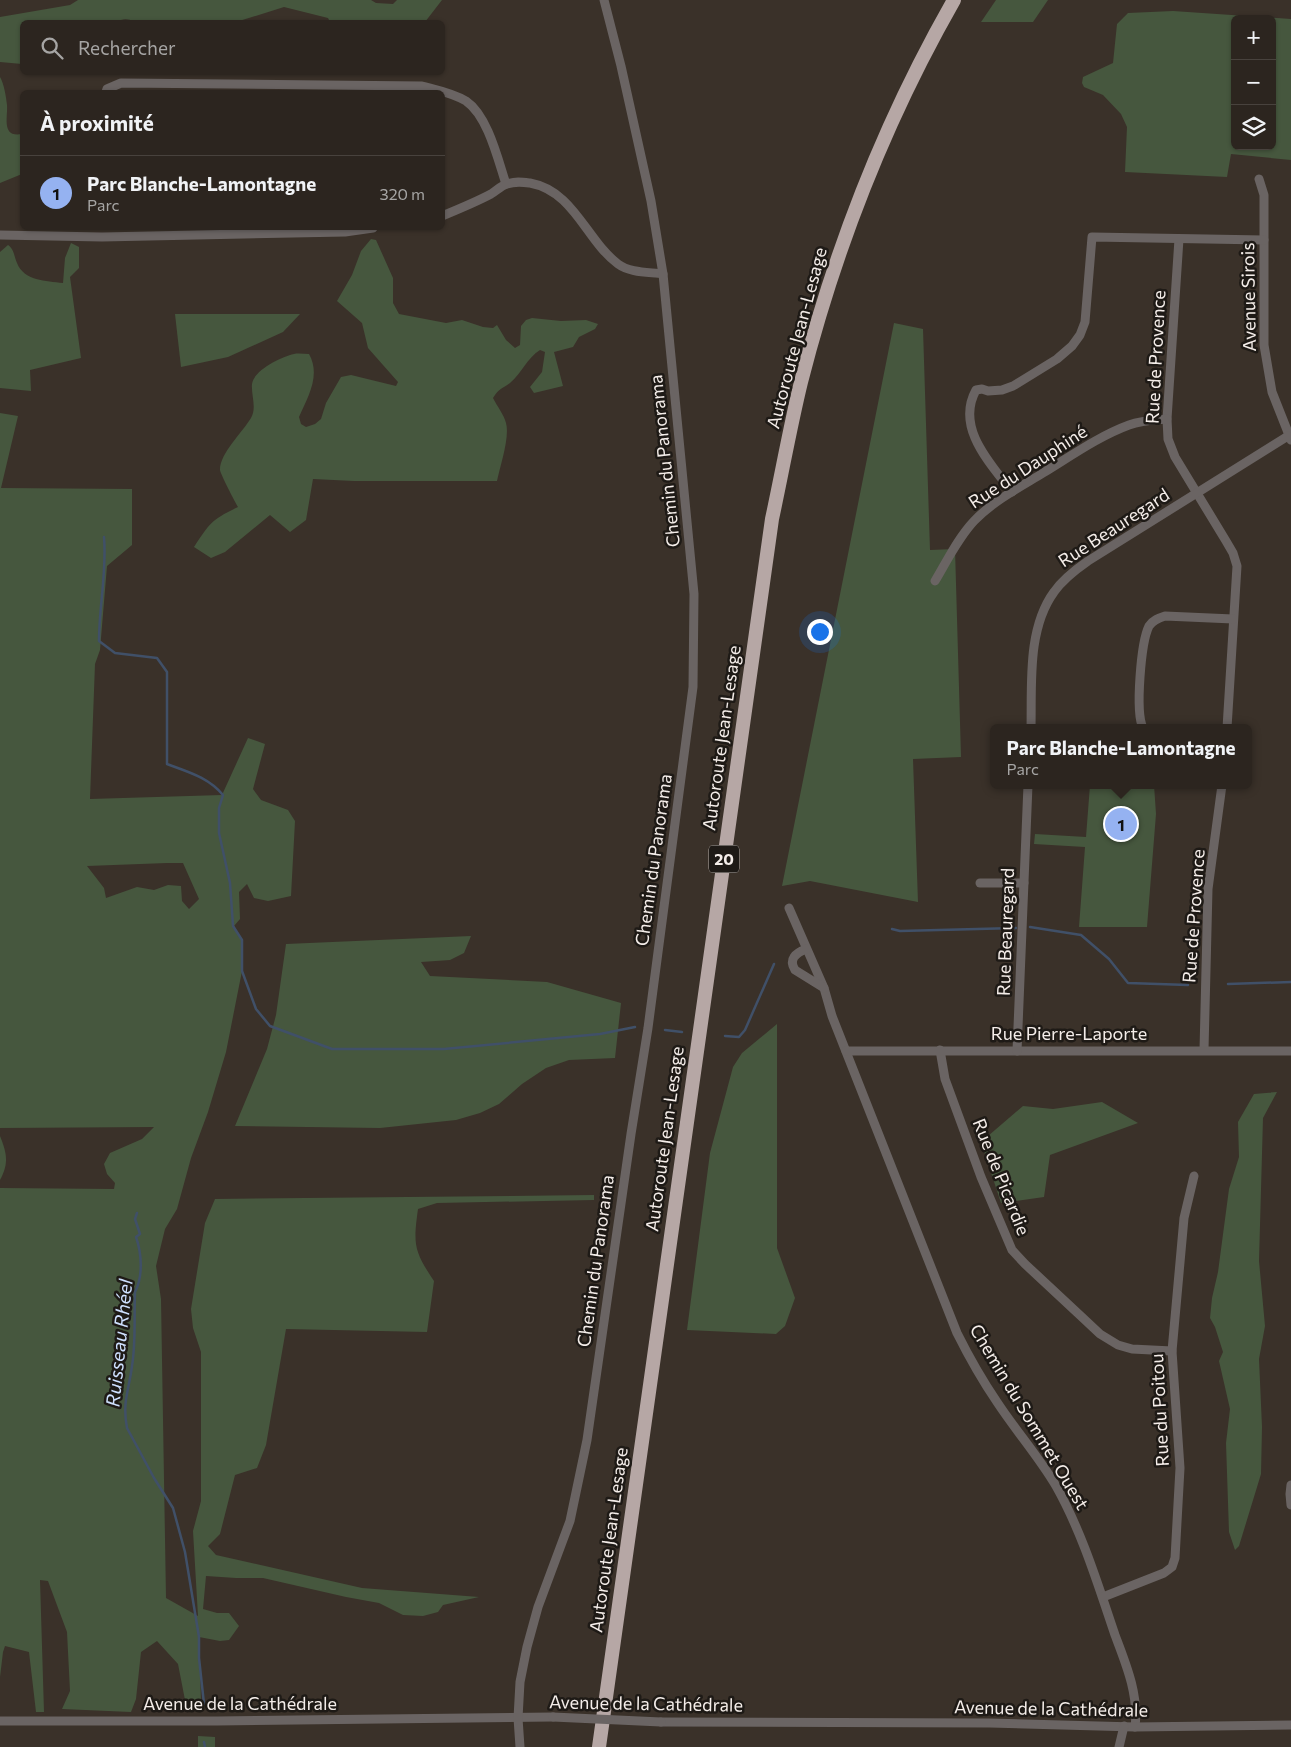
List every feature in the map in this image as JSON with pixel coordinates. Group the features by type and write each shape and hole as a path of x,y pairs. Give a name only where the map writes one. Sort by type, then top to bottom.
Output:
{"highway":[{"name":"Autoroute Jean-Lesage","path":"600,1747 772,519 801,382 833,272 861,193 895,114 954,0"}],"street":[{"name":"Chemin du Panorama","path":"520,1747 518,1718 520,1682 527,1647 538,1607 570,1521 587,1440 648,1028 693,686 694,594 663,274 651,201 621,66 604,0"},
{"path":"107,90 122,84 422,86 438,90"},
{"path":"445,92 467,102 479,114 506,184"},
{"name":"Avenue Sirois","path":"1259,179 1264,195 1264,345 1272,392 1290,438"},
{"path":"445,215 490,194 506,184 520,182 535,184 552,191 564,201 589,230 595,240 619,264 630,270 663,274"},
{"path":"0,235 101,232 345,232 359,230"},
{"path":"1012,492 976,442 971,426 970,404 976,390 1002,390 1013,386 1057,359 1072,346 1080,335 1085,322 1092,237 1264,240"},
{"name":"Rue de Provence","path":"1180,239 1167,419 1168,439 1175,457 1233,554 1237,566 1227,724"},
{"name":"Rue du Dauphiné","path":"935,582 964,533 975,520 1012,492 1111,433 1130,424 1148,420 1167,419"},
{"name":"Rue Beauregard","path":"1030,724 1036,630 1044,608 1054,591 1067,577 1088,560 1290,438"},
{"path":"1141,724 1139,713 1141,675 1146,634 1156,618 1165,616 1233,619"},
{"name":"Rue Beauregard","path":"1017,1050 1028,789"},
{"name":"Rue de Provence","path":"1204,1050 1208,889 1221,789"},
{"path":"980,883 1024,883"},
{"name":"Chemin du Sommet Ouest","path":"789,908 824,988 832,1016 957,1333 993,1396 1056,1486 1074,1522 1103,1597 1128,1671 1136,1704 1135,1727"},
{"path":"806,949 796,954 792,960 792,966 795,970 824,988"},
{"name":"Rue de Picardie","path":"940,1050 948,1088 981,1177 1012,1250 1039,1278 1100,1334 1118,1345 1132,1349 1172,1351"},
{"name":"Rue Pierre-Laporte","path":"846,1051 1291,1051"},
{"name":"Rue du Poitou","path":"1103,1597 1164,1573 1172,1567 1175,1558 1180,1468 1172,1351 1184,1218 1194,1176"},
{"path":"1291,1485 1291,1505"},
{"name":"Avenue de la Cathédrale","path":"0,1721 553,1718 661,1722 990,1723 1135,1727 1291,1725"},
{"path":"1119,1747 1124,1726"}],"green space":[{"path":"78,0 371,0 376,3 393,4 397,0 442,0 427,20 329,20 328,18 284,7 242,20 20,20 20,64 0,62 0,17 70,5"},
{"path":"996,0 1048,0 1033,22 981,22"},
{"path":"1173,11 1232,15 1231,150 1276,150 1276,18 1291,19 1291,160 1231,154 1227,177 1125,172 1127,127 1121,114 1103,95 1084,87 1082,83 1083,77 1113,63 1117,24 1128,13"},
{"path":"0,77 6,98 8,130 11,133 20,134 20,175 0,183"},
{"path":"371,239 376,240 393,278 393,303 399,314 446,323 462,320 483,327 493,328 497,325 506,340 515,348 520,345 521,326 526,320 532,318 561,321 586,320 598,324 595,329 579,337 573,347 554,352 563,386 534,393 530,387 542,372 545,352 540,350 535,353 514,379 499,390 493,398 504,417 507,429 506,444 497,481 354,481 313,479 306,520 290,532 270,515 225,552 211,558 194,547 212,523 222,515 238,507 220,470 221,463 227,450 253,414 252,384 263,369 282,358 296,354 309,354 314,370 312,386 299,417 301,424 306,427 315,424 321,419 326,403 341,377 351,375 396,386 398,382 368,348 362,323 337,301 352,275 361,251"},
{"path":"71,243 79,247 79,268 70,277 81,358 30,370 31,391 0,388 0,252 8,245 13,251 20,269 30,277 63,283 65,258"},
{"path":"175,314 300,314 283,332 228,357 181,367"},
{"path":"894,323 923,329 930,550 955,549 961,757 913,759 918,902 810,881 782,886"},
{"path":"0,413 18,416 1,488 132,489 132,545 107,566 100,650 95,664 90,799 222,795 248,738 265,744 253,789 261,800 288,810 295,821 291,896 268,901 254,898 247,884 239,892 240,919 234,926 242,940 242,971 226,1052 208,1112 191,1158 177,1209 165,1229 156,1266 161,1299 166,1598 198,1616 193,1531 201,1501 201,1352 193,1328 191,1309 205,1223 215,1199 594,1195 594,1200 437,1203 418,1209 417,1247 422,1262 434,1281 427,1332 286,1329 266,1445 257,1468 235,1475 220,1534 208,1546 216,1555 362,1588 479,1597 443,1605 438,1612 423,1616 403,1615 379,1603 263,1578 206,1576 203,1609 217,1613 229,1613 239,1626 229,1640 220,1641 199,1637 201,1703 185,1700 178,1664 157,1641 141,1652 136,1699 131,1712 62,1709 70,1691 67,1632 48,1581 40,1580 44,1712 36,1712 29,1652 5,1646 0,1677 0,1188 114,1189 115,1183 107,1174 104,1164 110,1153 142,1139 154,1127 0,1128","holes":["183,863 199,899 189,909 182,901 181,886 168,885 154,890 137,887 106,898 104,888 87,866"]},
{"path":"1090,789 1154,789 1156,814 1147,927 1079,927 1085,847 1034,844 1035,834 1086,837"},
{"path":"471,936 464,953 450,960 421,962 430,976 547,982 621,1003 615,1058 569,1060 546,1068 522,1084 499,1104 480,1113 456,1120 380,1128 235,1126 267,1049 276,1015 286,944"},
{"path":"777,1024 777,1248 795,1298 785,1326 776,1334 687,1330 710,1153 733,1067 742,1053"},
{"path":"1277,1092 1263,1118 1259,1261 1265,1326 1259,1359 1262,1427 1261,1474 1239,1546 1235,1550 1229,1532 1226,1443 1230,1409 1219,1361 1223,1352 1210,1318 1229,1189 1239,1157 1238,1122 1254,1094"},
{"path":"1102,1102 1138,1123 1050,1155 1044,1197 1001,1203 981,1142 1023,1106 1053,1109"},
{"path":"0,1136 6,1163 0,1180"},
{"path":"198,1736 215,1737 215,1747 198,1747"}],"waterway":[{"path":"104,537 105,550 99,641 115,653 157,658 167,672 167,764 204,779 223,795 219,808 219,833 230,883 233,926 242,940 242,971 256,1009 270,1026 332,1049 444,1049 600,1034 635,1027"},
{"path":"1030,927 1081,935 1109,959 1128,983 1188,985"},
{"path":"892,929 900,931 1016,928"},
{"path":"725,1036 739,1037 745,1030 774,964"},
{"path":"1228,984 1291,982"},
{"path":"665,1030 682,1032"},
{"name":"Ruisseau Rhéel","path":"137,1213 135,1219 140,1234 136,1237 140,1251 140,1272 135,1292 134,1348 126,1403 127,1428 154,1478 173,1508 185,1552 199,1637 199,1658 204,1704"},
{"name":"Ruisseau Rhéel","path":"204,1742 205,1747"}],"place":[{"name":"Parc Blanche-Lamontagne","path":"1121,824"}]}
